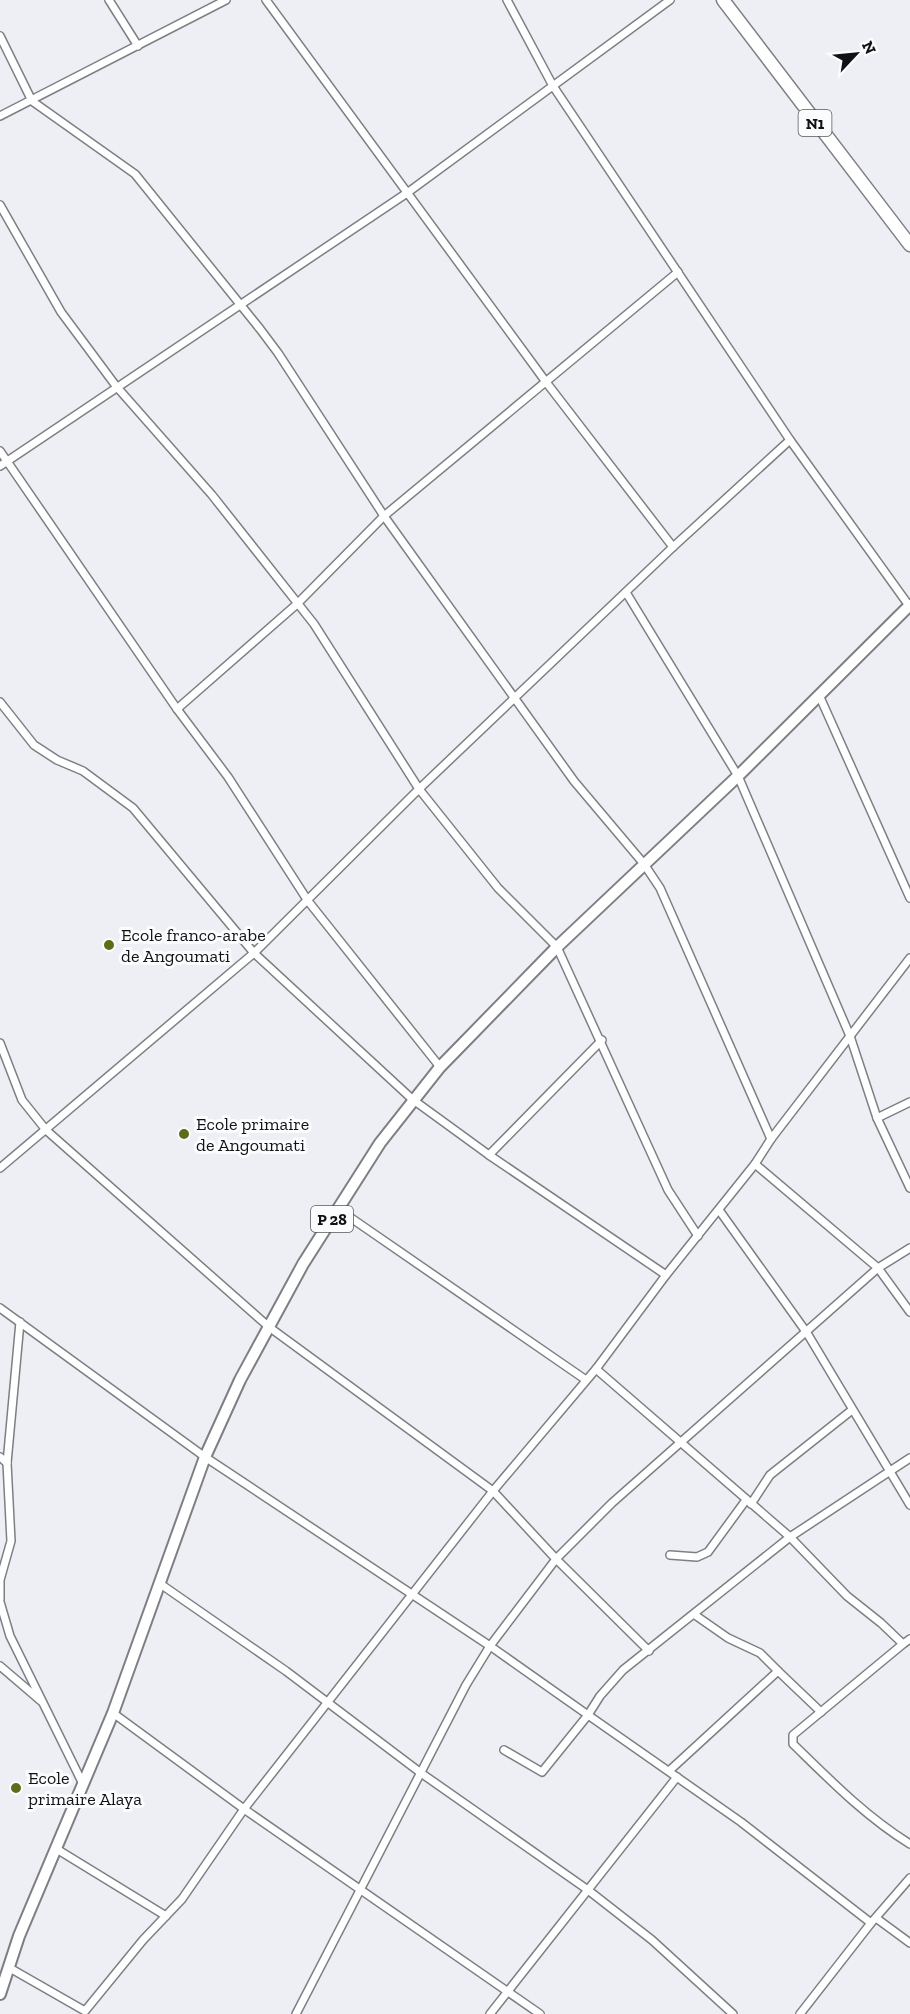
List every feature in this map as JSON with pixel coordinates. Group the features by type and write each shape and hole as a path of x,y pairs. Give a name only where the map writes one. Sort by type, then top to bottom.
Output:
{"highway":[{"name":"N1","path":"723,0 909,242"}],"main road":[{"name":"P 28","path":"0,1994 8,1967 55,1848 113,1713 205,1457 240,1380 303,1264 338,1209 412,1099 440,1066 557,947 738,776 910,606"}],"street":[{"path":"109,0 138,46"},
{"path":"0,116 226,0"},
{"path":"266,0 546,382 673,547"},
{"path":"507,0 553,86 790,440 910,606"},
{"path":"3,463 406,193 670,0"},
{"path":"0,36 32,101 135,174 278,353 384,516 516,697 574,781 644,864 675,916 771,1138"},
{"path":"0,205 62,312 116,386 212,495 320,633 419,789 498,888 557,947 602,1040 640,1133 668,1190 698,1236"},
{"path":"177,709 297,604 384,516 678,272"},
{"path":"0,1168 254,953 419,789 627,594 673,547 790,440"},
{"path":"0,451 3,463 177,709 228,777 308,901 440,1066"},
{"path":"627,594 738,776 850,1036 877,1118 901,1174 910,1188"},
{"path":"819,695 910,898"},
{"path":"0,702 34,745 57,760 83,771 133,808 254,953 412,1099 489,1155 666,1275"},
{"path":"8,1967 87,2013 182,1899 244,1809 494,1491 585,1380 596,1370 666,1275 755,1164 771,1138 910,958"},
{"path":"489,1155 602,1040"},
{"path":"0,1043 22,1100 46,1130 269,1327 494,1491 556,1559 649,1651"},
{"path":"877,1118 910,1102"},
{"path":"755,1164 878,1268 910,1312"},
{"path":"338,1209 585,1380"},
{"path":"719,1210 807,1333 910,1505"},
{"path":"297,2014 466,1685 490,1646 556,1559 612,1503 679,1442 807,1333 878,1268 910,1248"},
{"path":"0,1308 205,1457 490,1646 741,1822 873,1921 910,1943"},
{"path":"20,1322 7,1463 11,1541 0,1580 0,1600 10,1635 82,1782"},
{"path":"596,1370 790,1537 847,1596 903,1644"},
{"path":"670,1555 697,1557 708,1552 770,1475 852,1410"},
{"path":"0,1457 7,1463"},
{"path":"504,1750 542,1772 611,1683 790,1537 910,1458"},
{"path":"159,1583 329,1702 421,1773 588,1890 652,1940 733,2014"},
{"path":"695,1615 728,1638 760,1653 821,1712"},
{"path":"910,1639 793,1735 793,1744 845,1795 884,1828 910,1844"},
{"path":"0,1666 45,1704"},
{"path":"669,1771 778,1671"},
{"path":"113,1713 244,1809 540,2014"},
{"path":"490,2014 677,1777"},
{"path":"55,1848 166,1916"},
{"path":"800,2014 910,1878"}],"place":[{"name":"Ecole franco-arabe de Angoumati","path":"109,945"},
{"name":"Ecole primaire de Angoumati","path":"184,1134"},
{"name":"Ecole primaire Alaya","path":"16,1788"}]}
